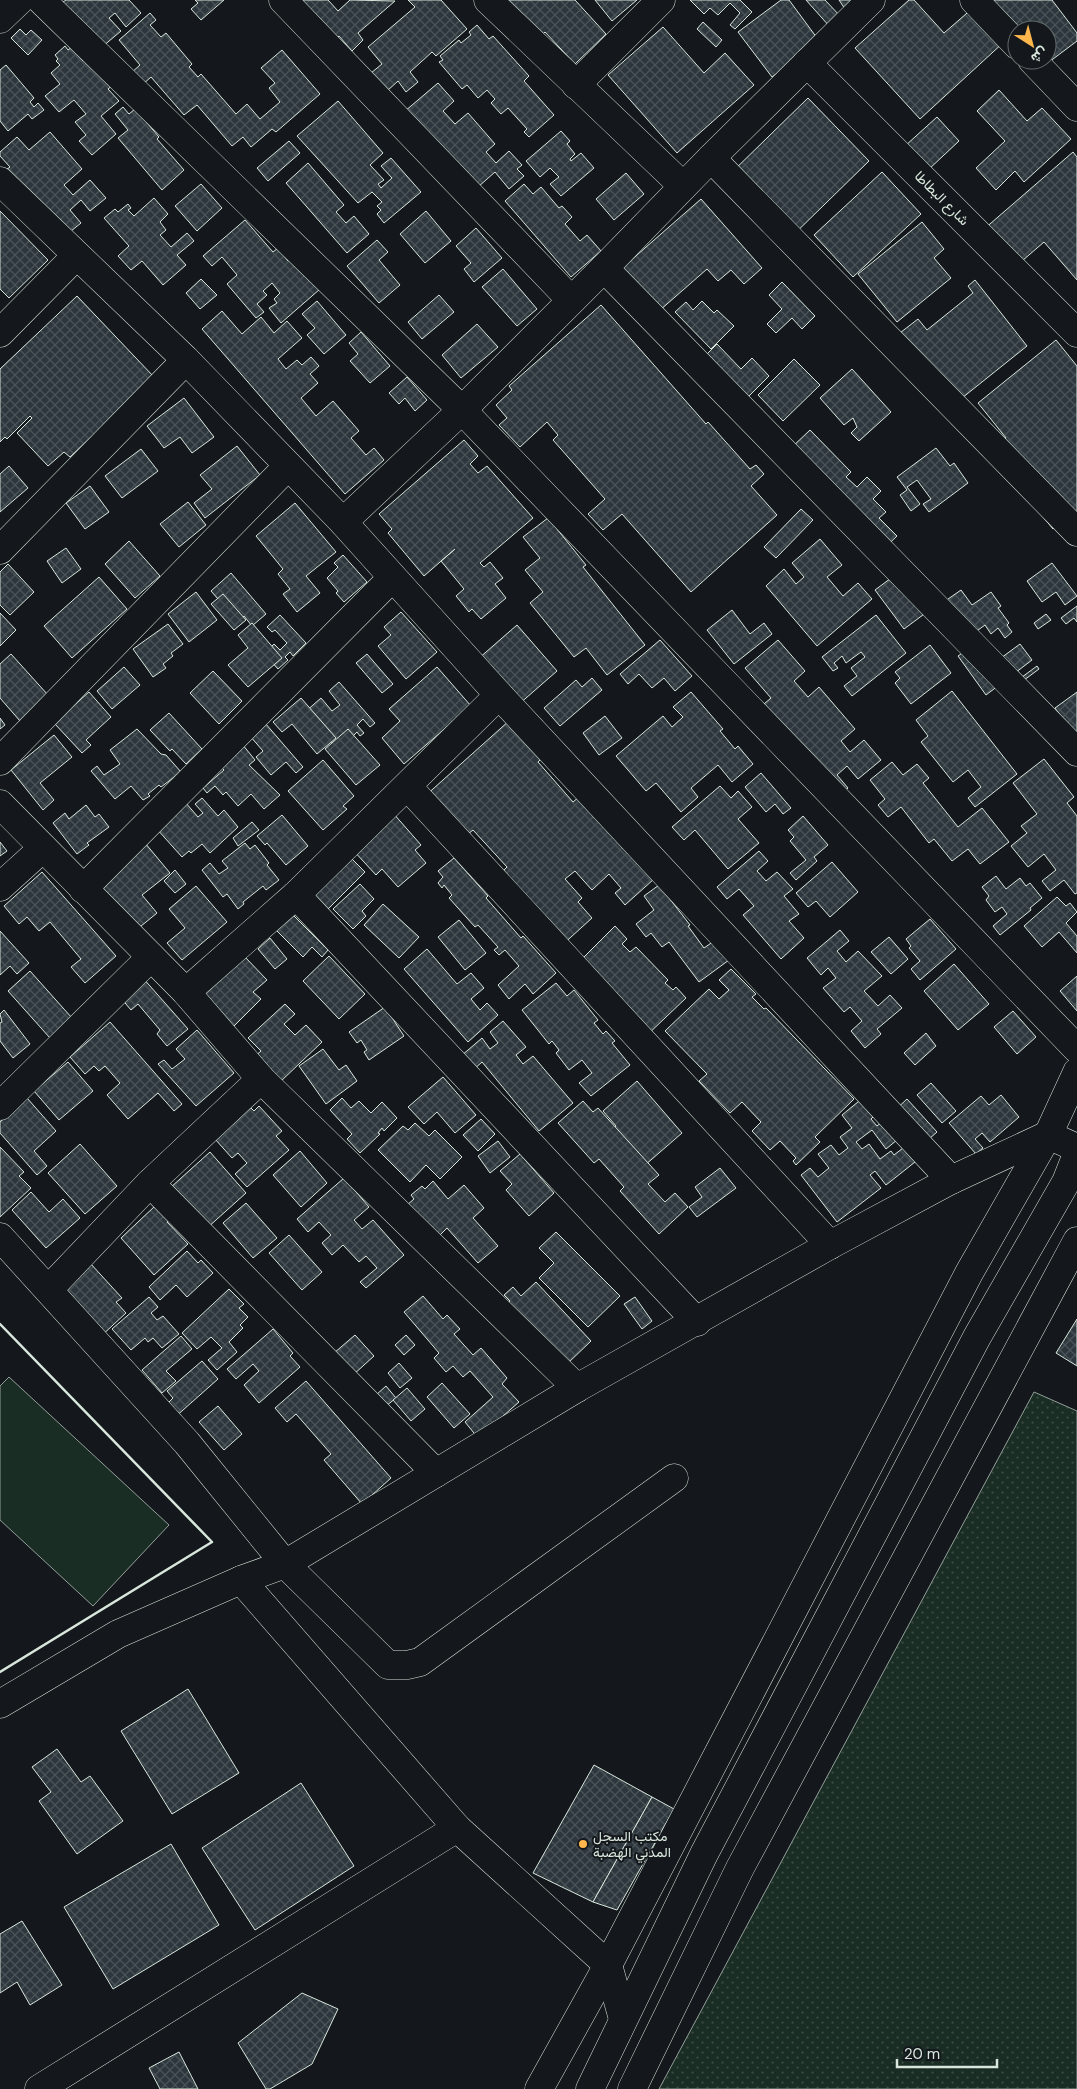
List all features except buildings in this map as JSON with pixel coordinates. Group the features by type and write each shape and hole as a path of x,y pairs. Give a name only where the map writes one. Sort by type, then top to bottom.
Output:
{"street":[{"path":"0,19 20,0"},
{"path":"41,0 462,410 1077,1049"},
{"path":"283,0 571,300"},
{"path":"488,0 682,186"},
{"path":"576,85 661,0"},
{"path":"343,522 462,410 604,268 682,186 872,0"},
{"path":"974,0 1007,35"},
{"name":"شارع البطاطا","path":"807,63 1077,333"},
{"path":"1042,70 1077,107"},
{"path":"711,158 1077,532"},
{"path":"0,181 186,360 343,522 499,695 951,1180"},
{"path":"0,333 76,256"},
{"path":"604,268 1077,752"},
{"path":"0,550 186,360"},
{"path":"0,761 288,466"},
{"path":"84,889 392,578"},
{"path":"186,992 296,895 408,787 499,695"},
{"path":"408,787 830,1245"},
{"path":"0,804 186,992 261,1079 577,1388"},
{"path":"0,887 43,848"},
{"path":"296,895 697,1322"},
{"path":"0,1106 151,956"},
{"path":"539,2089 608,1965 969,1273 1048,1134 1077,1072"},
{"path":"49,1289 150,1183 261,1079"},
{"path":"0,1704 118,1634 241,1580 285,1564 577,1388 697,1322 830,1245 951,1180 1048,1134"},
{"path":"1048,1134 1077,1148"},
{"path":"590,2089 704,1854 977,1336 1066,1182 1077,1154"},
{"path":"150,1183 436,1473"},
{"path":"0,1237 187,1443 285,1564 388,1665 407,1665 420,1662 674,1478"},
{"path":"632,2089 740,1868 1077,1241"},
{"path":"241,1580 457,1828 608,1965 623,2019"},
{"path":"40,2089 457,1828"},
{"path":"704,1854 740,1868"}],"green space":[{"path":"9,1377 169,1525 93,1606 0,1520 0,1386"},
{"path":"1034,1392 1077,1411 1077,2089 659,2089"}],"wall":[{"path":"0,1324 212,1542 0,1672"}],"place":[{"name":"مكتب السجل المدني الهضبة","path":"583,1844"}]}
